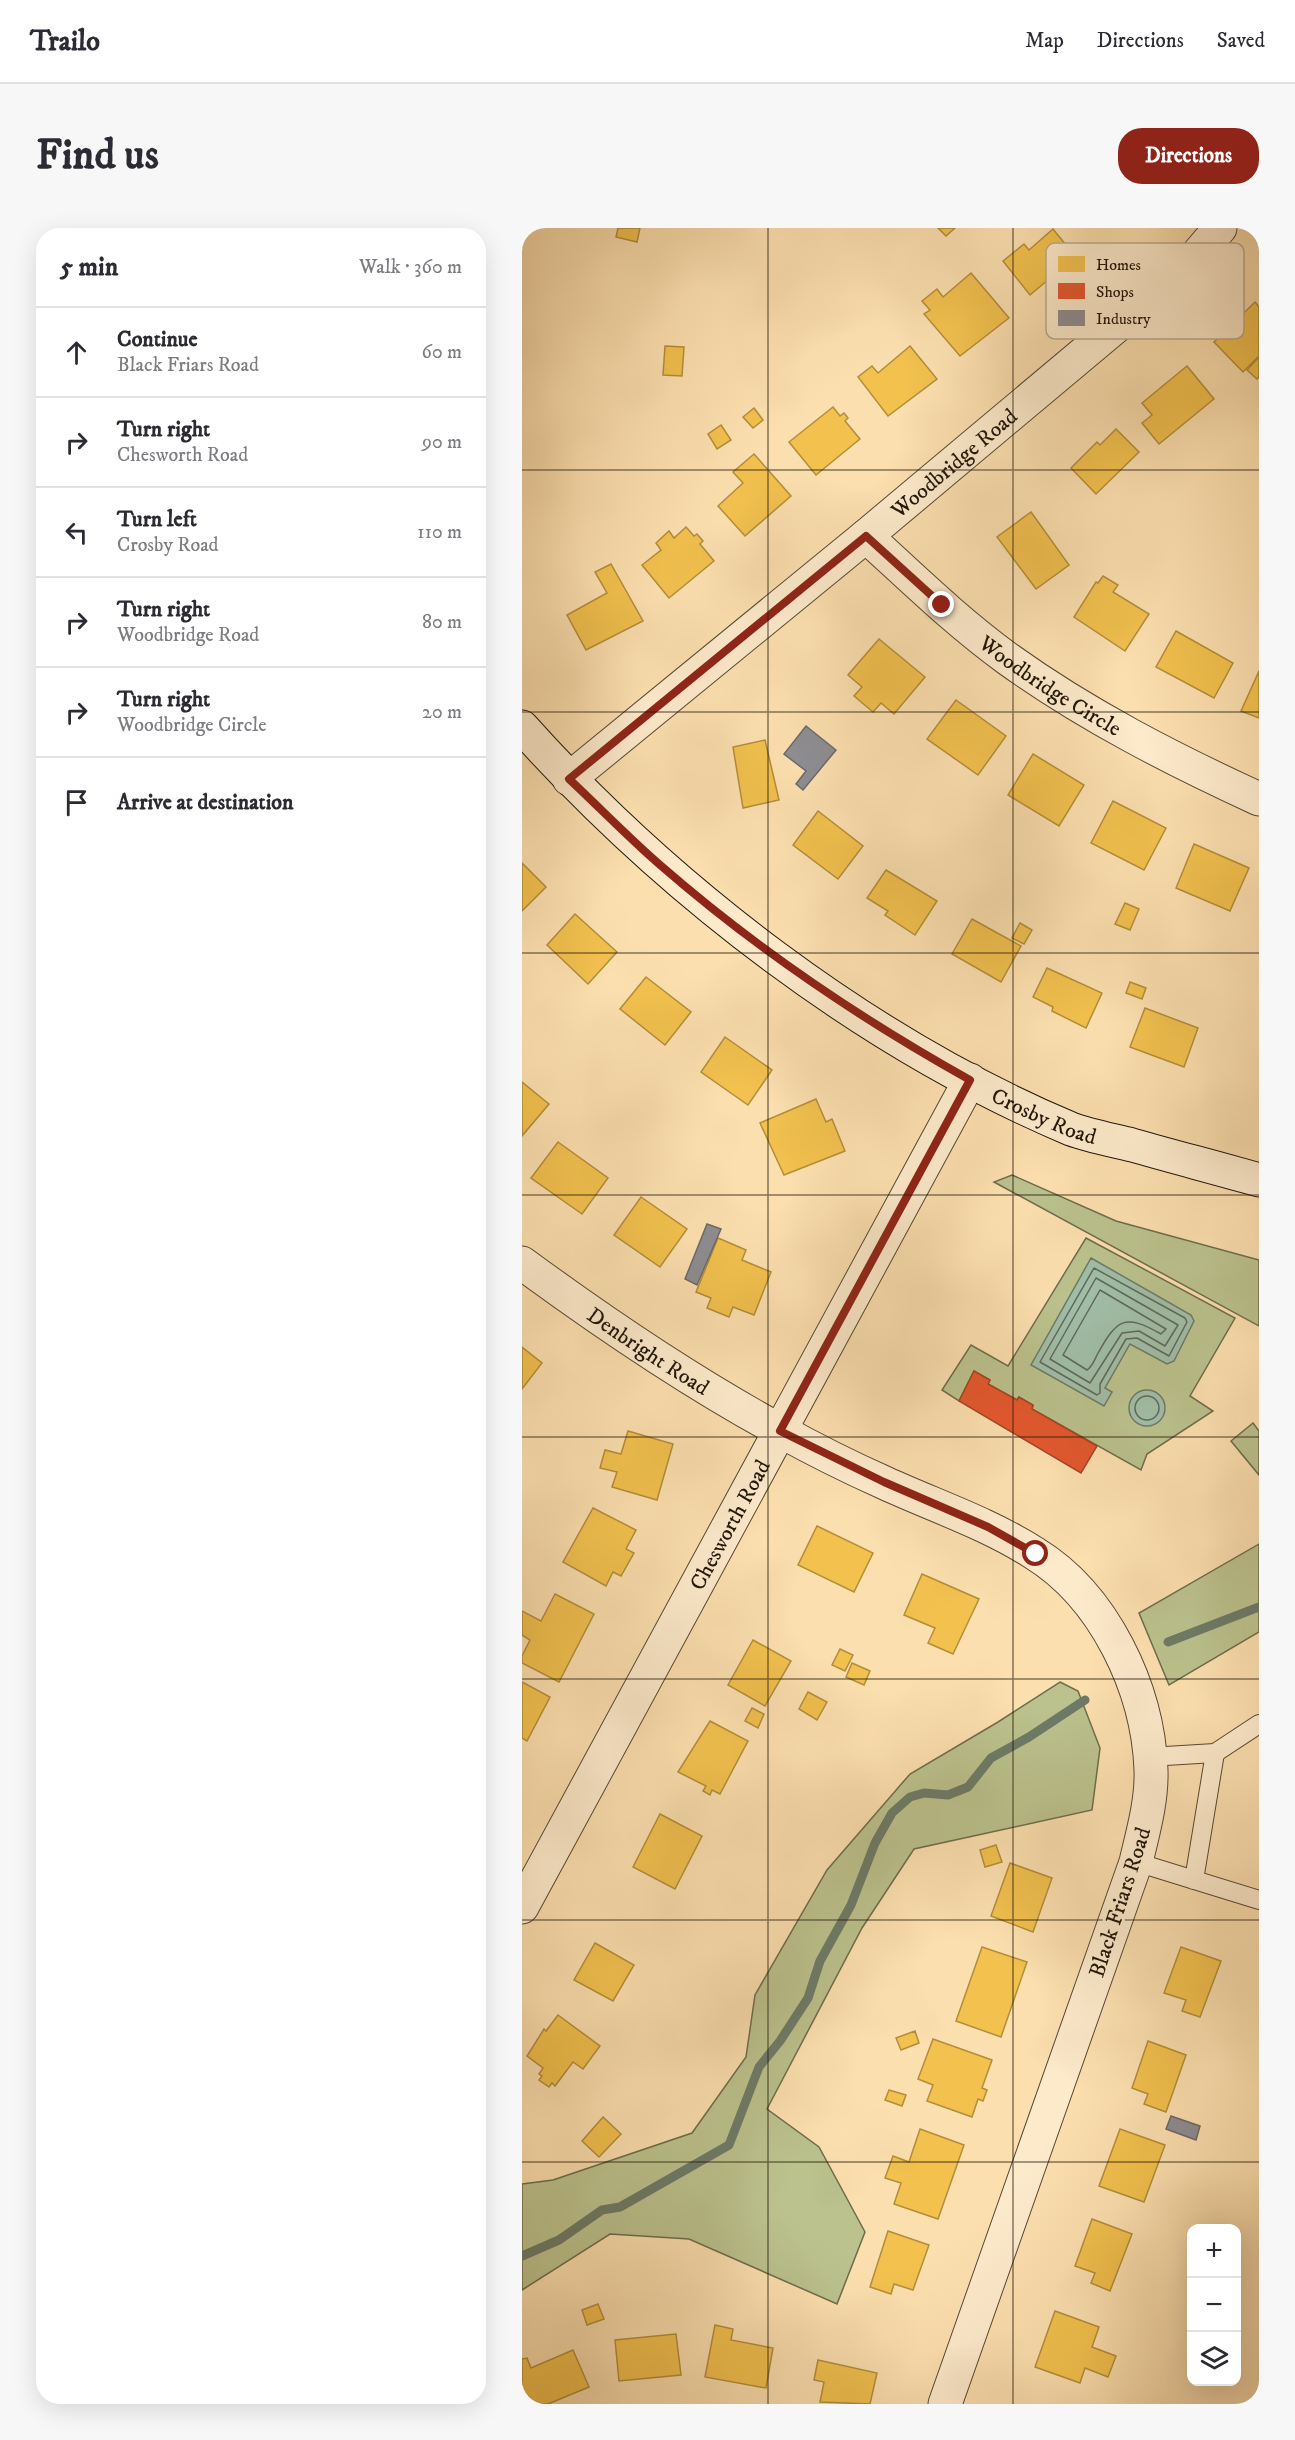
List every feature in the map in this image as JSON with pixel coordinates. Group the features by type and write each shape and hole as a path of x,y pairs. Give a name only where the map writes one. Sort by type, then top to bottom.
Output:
{"street":[{"name":"Woodbridge Road","path":"1207,243 1220,228"},
{"name":"Woodbridge Road","path":"569,779 866,536 1101,339"},
{"name":"Woodbridge Circle","path":"866,536 942,605 1008,658 1092,713 1182,764 1259,798"},
{"name":"Crosby Road","path":"522,727 569,779 659,864 812,983 899,1041 970,1080 1072,1129 1259,1180"},
{"name":"Chesworth Road","path":"522,1906 970,1080"},
{"name":"Denbright Road","path":"522,1263 636,1346 780,1431"},
{"name":"Black Friars Road","path":"780,1431 884,1482 988,1527 1036,1554 1069,1580 1097,1612 1135,1686 1149,1757 1148,1814 1136,1862 945,2404"}],"lane":[{"path":"1149,1757 1215,1753 1259,1724"},
{"path":"1194,1880 1215,1753"},
{"path":"1136,1862 1259,1900"}],"green space":[{"path":"1012,1175 1116,1221 1259,1260 1259,1326 994,1182"},
{"path":"1086,1238 1235,1318 1190,1396 1213,1411 1147,1454 1141,1470 1032,1409 1033,1405 1019,1397 1017,1400 988,1384 990,1380 974,1371 959,1401 942,1390 971,1345 1008,1366"},
{"path":"1253,1423 1259,1431 1259,1475 1231,1441"},
{"path":"1259,1544 1259,1632 1169,1685 1139,1613"},
{"path":"1060,1682 1078,1691 1100,1748 1092,1810 914,1849 862,1928 767,2109 819,2147 865,2232 837,2304 689,2239 610,2234 522,2290 522,2184 553,2180 692,2133 746,2057 755,1995 827,1870 910,1774"}],"water":[{"path":"1091,1258 1191,1315 1194,1321 1174,1361 1167,1364 1130,1344 1105,1388 1112,1392 1104,1406 1031,1365"},
{"path":"1147,1390 1160,1395 1165,1408 1160,1421 1147,1426 1134,1421 1129,1408 1134,1395"}],"building: Homes":[{"path":"618,228 640,228 637,242 616,237"},
{"path":"938,228 955,228 946,236"},
{"path":"1053,229 1064,243 1046,243 1046,282 1030,295 1003,261 1024,244 1029,250"},
{"path":"971,273 1009,318 960,356 924,314 930,310 922,301 937,289 943,297"},
{"path":"1255,302 1259,307 1259,356 1243,372 1214,342 1217,339 1244,339 1244,313"},
{"path":"665,346 684,347 682,376 663,375"},
{"path":"910,346 937,379 888,416 858,377 872,366 878,373"},
{"path":"1259,357 1259,377 1257,379 1247,370"},
{"path":"1187,366 1214,399 1159,444 1142,423 1152,415 1142,403"},
{"path":"833,407 840,416 844,413 848,418 845,421 860,439 816,475 789,442"},
{"path":"754,408 763,420 753,428 743,417"},
{"path":"721,425 731,440 717,449 708,434"},
{"path":"1116,429 1139,452 1096,494 1071,468 1097,442 1100,445"},
{"path":"754,454 791,496 745,536 718,506 743,483 733,472"},
{"path":"1031,512 1069,565 1036,589 997,537"},
{"path":"686,527 694,536 697,534 703,541 700,544 714,561 669,598 642,565 661,550 656,543 669,531 674,538"},
{"path":"611,564 643,621 586,650 567,615 607,593 595,572"},
{"path":"1103,576 1118,585 1113,592 1149,614 1125,651 1074,617 1096,582 1098,583"},
{"path":"1176,631 1233,663 1214,698 1156,667"},
{"path":"879,639 925,677 894,714 881,703 873,712 854,696 862,687 848,675"},
{"path":"1259,671 1259,718 1241,711"},
{"path":"956,700 1006,736 978,775 927,739"},
{"path":"765,740 779,800 743,808 733,747"},
{"path":"1033,754 1084,785 1059,826 1008,795"},
{"path":"1113,801 1166,828 1144,870 1091,843"},
{"path":"818,811 863,846 838,879 793,845"},
{"path":"1194,844 1249,868 1230,911 1176,888"},
{"path":"522,863 546,887 522,911"},
{"path":"886,870 937,901 915,935 885,915 888,911 867,898"},
{"path":"1125,903 1139,909 1130,930 1115,924"},
{"path":"575,914 617,952 588,984 547,945"},
{"path":"972,919 1021,946 1001,982 952,954"},
{"path":"1020,923 1032,930 1024,944 1012,938"},
{"path":"1047,968 1102,993 1086,1028 1052,1011 1053,1007 1033,997"},
{"path":"646,977 691,1012 665,1045 620,1009"},
{"path":"1130,982 1146,988 1142,999 1126,993"},
{"path":"1145,1008 1198,1028 1184,1067 1130,1047"},
{"path":"725,1037 772,1070 748,1105 701,1072"},
{"path":"522,1082 549,1104 522,1136"},
{"path":"816,1099 826,1122 832,1119 845,1151 784,1175 760,1123"},
{"path":"558,1142 608,1178 582,1214 531,1178"},
{"path":"641,1197 687,1229 660,1267 614,1235"},
{"path":"718,1238 746,1250 742,1260 771,1272 754,1315 733,1307 729,1317 707,1308 711,1298 696,1292"},
{"path":"522,1347 542,1363 522,1389"},
{"path":"628,1431 673,1444 657,1500 612,1487 617,1472 600,1468 605,1450 621,1454"},
{"path":"593,1508 636,1530 626,1549 634,1553 621,1576 613,1572 606,1586 563,1562"},
{"path":"817,1526 873,1553 854,1592 798,1565"},
{"path":"922,1574 979,1599 953,1654 928,1643 935,1628 904,1615"},
{"path":"555,1594 594,1614 559,1682 522,1663 522,1656 530,1640 522,1635 522,1611 541,1621"},
{"path":"753,1640 791,1661 765,1706 728,1685"},
{"path":"840,1649 853,1655 845,1671 832,1665"},
{"path":"852,1663 870,1671 864,1685 846,1677"},
{"path":"522,1682 550,1697 527,1741 522,1738"},
{"path":"808,1692 827,1702 817,1720 799,1709"},
{"path":"752,1708 764,1714 758,1728 745,1721"},
{"path":"710,1721 748,1741 720,1794 712,1790 710,1795 703,1791 706,1786 678,1772"},
{"path":"660,1814 702,1836 675,1889 633,1867"},
{"path":"996,1845 1002,1862 985,1867 980,1850"},
{"path":"1010,1863 1052,1878 1033,1932 991,1916"},
{"path":"595,1943 634,1965 613,2001 574,1980"},
{"path":"982,1947 1027,1962 1001,2037 956,2021"},
{"path":"1181,1947 1221,1961 1200,2017 1182,2011 1186,2000 1164,1993"},
{"path":"558,2015 600,2046 583,2069 573,2062 555,2086 552,2083 549,2087 539,2080 542,2076 539,2074 543,2068 527,2056 544,2029 546,2031"},
{"path":"915,2031 919,2043 901,2050 896,2038"},
{"path":"933,2039 992,2060 982,2088 987,2090 983,2101 978,2099 972,2117 927,2101 933,2085 918,2079"},
{"path":"1148,2041 1186,2055 1166,2112 1144,2104 1148,2094 1132,2088"},
{"path":"889,2090 906,2095 902,2106 885,2100"},
{"path":"603,2117 621,2134 599,2157 582,2141"},
{"path":"920,2129 964,2145 938,2219 894,2204 901,2183 885,2178 893,2156 909,2162"},
{"path":"1120,2129 1165,2145 1144,2202 1099,2186"},
{"path":"1092,2219 1132,2234 1110,2291 1091,2283 1095,2273 1075,2266"},
{"path":"888,2231 929,2245 913,2290 894,2284 891,2294 870,2287"},
{"path":"598,2304 604,2319 587,2325 582,2310"},
{"path":"1055,2311 1099,2327 1092,2347 1116,2356 1108,2377 1085,2368 1080,2383 1035,2367"},
{"path":"715,2325 733,2329 731,2340 773,2348 766,2388 705,2377"},
{"path":"676,2334 681,2375 619,2381 615,2340"},
{"path":"573,2350 589,2387 548,2404 525,2404 522,2397 522,2359 527,2358 531,2368"},
{"path":"818,2360 877,2373 870,2404 820,2402 824,2382 814,2380"}],"building: Shops":[{"path":"974,1371 990,1380 988,1384 1017,1400 1019,1397 1033,1405 1032,1409 1097,1446 1081,1473 959,1401"}],"building: Industry":[{"path":"806,726 836,750 803,790 796,784 806,771 784,754"},
{"path":"707,1224 721,1229 697,1285 685,1279"},
{"path":"1171,2116 1200,2126 1196,2140 1166,2129"}],"waterway":[{"path":"1168,1642 1259,1607"},
{"path":"522,2256 559,2240 602,2210 620,2207 729,2145 759,2067 780,2041 808,1998 820,1961 851,1905 875,1843 892,1813 910,1797 924,1793 948,1795 968,1787 991,1758 1029,1737 1085,1700"}],"route":[{"path":"942,605 866,536 569,779 659,864 746,934 812,983 899,1041 970,1080 780,1431 884,1482 988,1527 1036,1554"}]}
